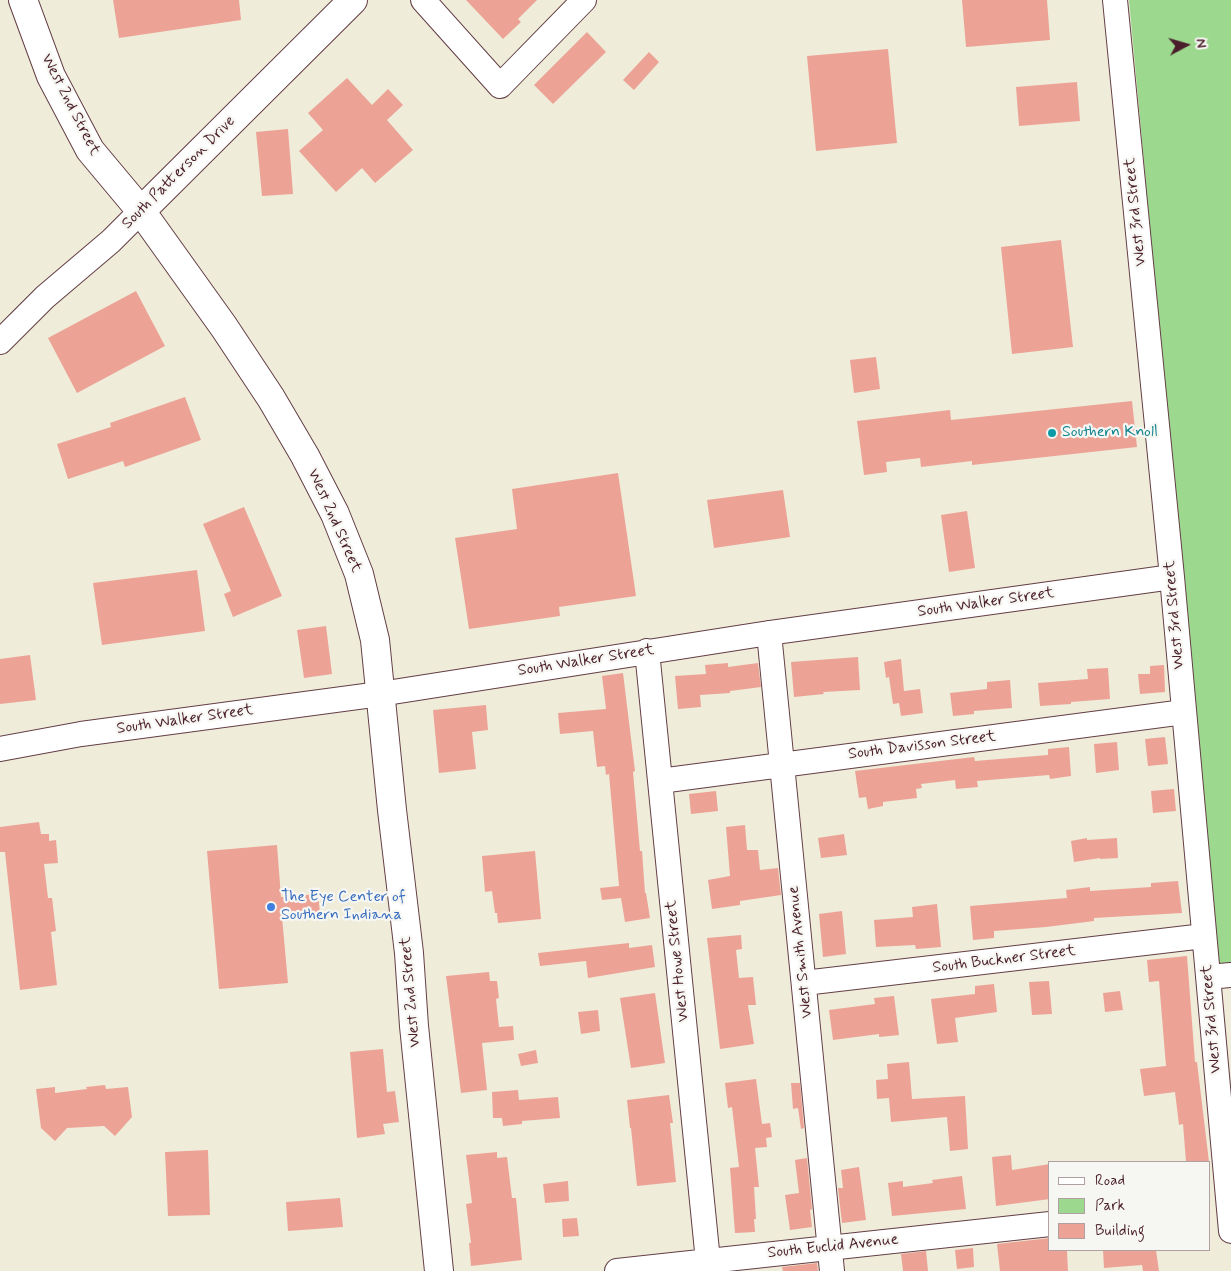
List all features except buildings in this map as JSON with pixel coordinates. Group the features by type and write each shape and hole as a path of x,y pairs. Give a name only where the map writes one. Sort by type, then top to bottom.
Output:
{"main road":[{"name":"West 2nd Street","path":"22,0 52,76 90,150 141,211 224,327 271,398 305,456 335,514 362,584 375,640 409,953 415,1036 439,1271"},
{"name":"South Patterson Drive","path":"141,211 353,0"}],"street":[{"path":"423,0 500,86 584,0"},
{"name":"West 3rd Street","path":"1116,0 1172,577 1204,936 1220,976 1226,1121 1219,1206 1231,1231"},
{"name":"South Patterson Drive","path":"0,342 45,297 111,241 141,211"},
{"name":"South Walker Street","path":"0,749 81,734 380,694 647,651 1172,577"},
{"name":"West Smith Avenue","path":"770,633 831,1260"},
{"name":"West Howe Street","path":"647,651 708,1266"},
{"name":"South Davisson Street","path":"660,781 1184,712"},
{"name":"South Buckner Street","path":"804,983 1204,936"},
{"name":"South Euclid Avenue","path":"617,1271 831,1260 1048,1224"}],"green space":[{"path":"1129,0 1231,0 1231,972 1219,974"}],"place":[{"name":"Southern Knoll","path":"1052,433"},
{"name":"The Eye Center of Southern Indiana","path":"271,907"}]}
